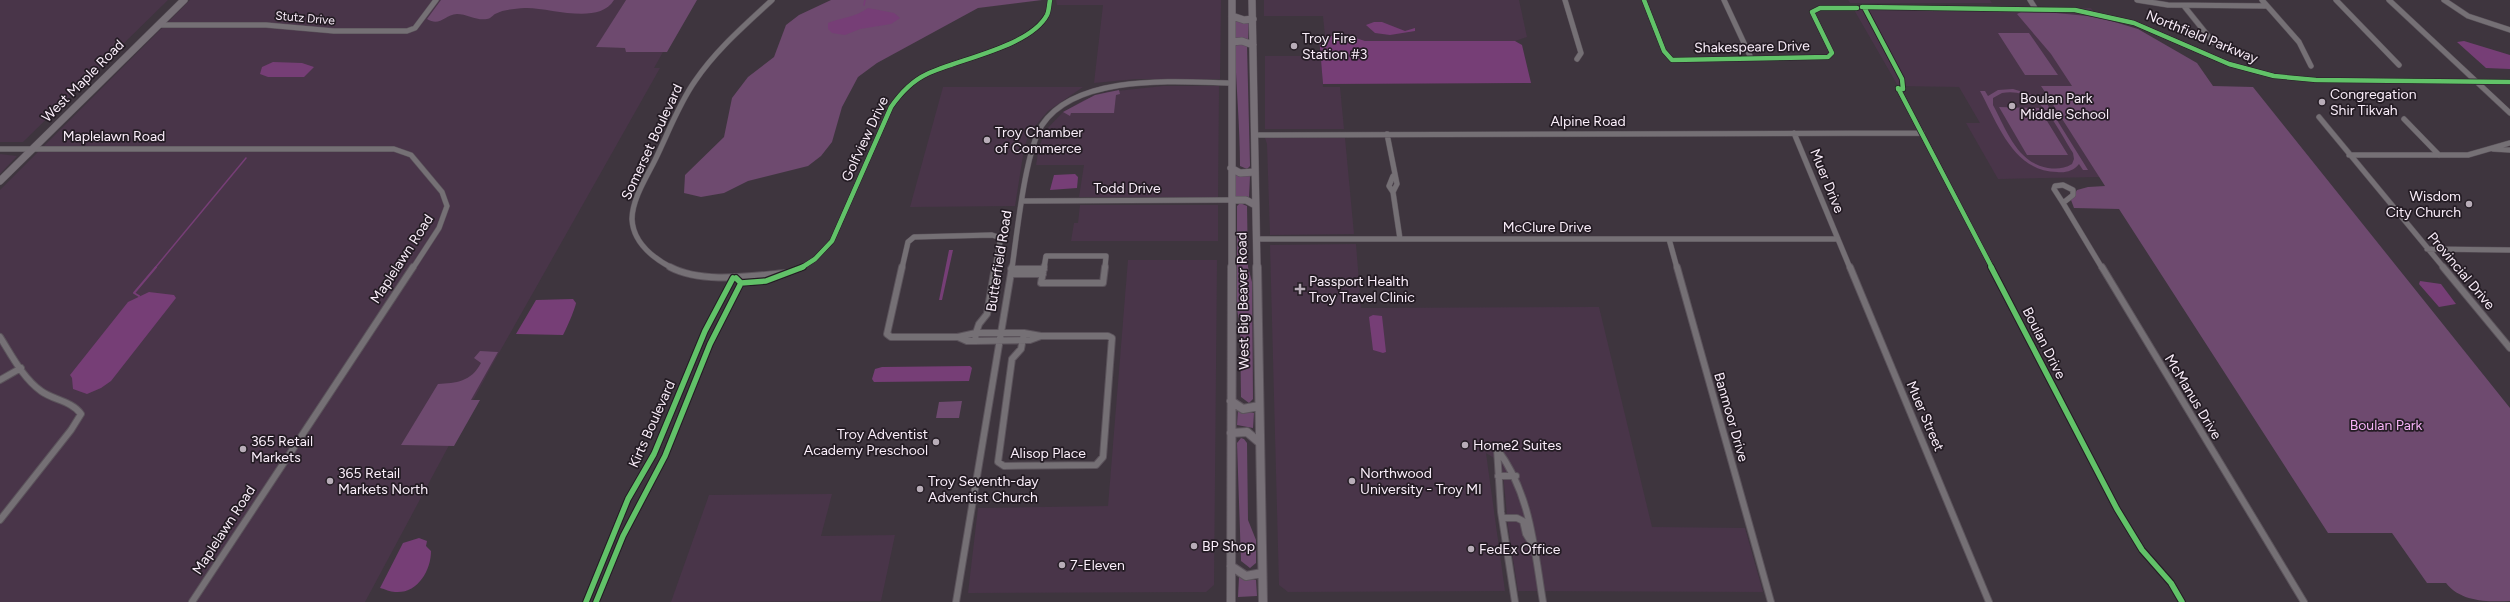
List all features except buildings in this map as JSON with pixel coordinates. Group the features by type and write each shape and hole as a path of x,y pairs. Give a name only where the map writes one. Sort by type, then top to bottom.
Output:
{"main road":[{"name":"West Maple Road","path":"0,181 184,0"},
{"name":"West Big Beaver Road","path":"1231,602 1232,0"},
{"name":"West Big Beaver Road","path":"1252,0 1263,602"},
{"path":"1232,16 1244,20 1253,19"},
{"path":"1232,42 1242,41 1253,45"},
{"path":"1231,168 1240,173 1255,172"},
{"path":"1231,200 1246,200 1255,205"},
{"path":"1231,401 1243,409 1259,406"},
{"path":"1231,433 1240,431 1248,433 1260,443"},
{"path":"1231,566 1246,576 1262,573"}],"street":[{"name":"Stutz Drive","path":"159,25 266,25 334,31 407,31 415,28 436,0"},
{"name":"Somerset Boulevard","path":"737,280 693,274 659,261 639,241 633,223 633,214 639,193 694,82 704,67 722,46 772,0"},
{"name":"Golfview Drive","path":"737,280 768,282 812,261 824,252 832,240 891,107 903,91 926,74 1014,42 1033,32 1045,20 1050,6 1050,0"},
{"path":"1565,0 1581,53 1577,59"},
{"name":"Shakespeare Drive","path":"1644,0 1664,51 1672,60 1831,56 1832,53 1812,12 1820,8 1860,8"},
{"path":"1724,0 1751,58"},
{"path":"2030,0 2035,8"},
{"path":"2137,0 2184,6 2267,6"},
{"path":"2262,0 2300,42 2311,66"},
{"path":"2336,0 2399,65"},
{"path":"2390,0 2510,113"},
{"path":"2444,0 2468,16 2510,30"},
{"path":"2184,6 2213,42"},
{"name":"Northfield Parkway","path":"1860,8 2035,8 2075,10 2120,19 2151,29 2229,64 2274,76 2316,80 2510,82"},
{"name":"Butterfield Road","path":"956,602 1031,148 1037,132 1049,117 1071,101 1093,92 1121,85 1231,83"},
{"name":"Boulan Drive","path":"1898,88 2117,509 2142,550 2171,583 2182,602"},
{"name":"Provincial Drive","path":"2319,117 2510,348"},
{"path":"2404,118 2439,155"},
{"name":"Muer Drive","path":"1794,133 1838,239"},
{"name":"Alpine Road","path":"1254,134 1922,133"},
{"path":"1387,134 1397,186 1393,192 1400,239"},
{"path":"2349,155 2468,154 2510,143"},
{"name":"Maplelawn Road","path":"0,149 394,149 411,155 445,198 445,215 438,228 192,602"},
{"path":"2489,149 2510,150"},
{"name":"Todd Drive","path":"1022,201 1231,200"},
{"name":"McManus Drive","path":"2063,203 2304,602"},
{"path":"958,337 891,337 887,334 908,242 914,236 992,235 998,237 1000,242 987,314 980,322 975,341"},
{"name":"Banmoor Drive","path":"1669,238 1771,602"},
{"name":"McClure Drive","path":"1256,239 1838,239"},
{"name":"Muer Street","path":"1838,239 1989,602"},
{"path":"2427,249 2510,250"},
{"path":"1046,256 1106,256 1103,283 1041,283 1043,271 1046,256"},
{"path":"1011,271 1043,271"},
{"name":"Kirts Boulevard","path":"586,602 628,499 654,454 705,331 737,280"},
{"name":"Kirts Boulevard","path":"596,602 623,536 665,456 737,280"},
{"name":"Alisop Place","path":"958,337 977,333 1024,333 1041,336 1108,336 1113,341 1103,457 1096,465 1004,466 998,462 1012,359 1021,349 1024,333"},
{"name":"Alisop Place","path":"958,337 967,341 1023,341 1041,336"},
{"path":"0,337 21,368 46,395 80,411 78,421 0,520"},
{"path":"0,380 21,368"},
{"path":"1515,602 1502,518 1497,449 1516,476 1528,513 1543,602"},
{"path":"1498,476 1516,476"},
{"path":"1502,518 1518,518 1523,521 1526,534 1533,546"}],"shaded area":[{"path":"0,0 168,0 23,142 0,142"},
{"path":"190,0 626,0 597,47 626,48 627,52 663,52 654,68 660,68 491,367 365,602 0,602 0,190"},
{"path":"1056,0 1221,0 1220,79 1136,79 1094,83 1103,5 1057,5"},
{"path":"1264,0 1519,0 1527,37 1515,41 1365,41 1350,36 1325,36 1323,16 1264,16"},
{"path":"1848,0 1990,0 1992,3 1850,3"},
{"path":"868,8 894,13 900,18 891,24 860,29 845,35 832,33 828,29 828,23 853,16"},
{"name":"Boulan Park Middle School","path":"1853,8 2091,8 2153,87 2042,88 2100,177 1998,179 1966,123 1980,123 1959,87 1898,86"},
{"path":"1374,22 1382,22 1405,31 1415,28 1415,31 1390,35 1375,33 1366,25"},
{"path":"1319,36 1350,36 1365,41 1515,41 1522,45 1531,83 1323,84"},
{"path":"2464,41 2510,55 2510,69 2486,68 2457,42"},
{"path":"1265,56 1321,56 1323,87 1340,87 1344,129 1265,129"},
{"path":"273,62 302,63 314,67 304,77 268,77 260,74 262,67"},
{"path":"1163,86 1219,86 1218,197 1079,197 1084,165 1036,165 1039,148 1045,131 1063,112 1084,100 1107,92"},
{"path":"943,87 1083,87 1048,111 1029,133 1024,149 1015,206 910,207"},
{"path":"1265,138 1345,138 1354,234 1270,235 1267,144"},
{"path":"0,154 17,156 0,174"},
{"path":"1075,174 1078,177 1077,188 1050,190 1054,175"},
{"path":"1080,205 1218,205 1218,241 1071,241 1074,223 1078,223"},
{"path":"1356,244 1361,308 1599,307 1652,527 1745,528 1763,592 1518,591 1508,526 1502,463 1486,453 1505,591 1288,592 1279,585 1270,245"},
{"path":"949,250 953,250 942,300 939,300"},
{"path":"1128,260 1217,260 1214,585 1206,592 968,593 978,508 1108,506"},
{"path":"2420,281 2441,284 2456,304 2439,307 2419,284"},
{"path":"149,292 174,295 176,298 111,381 101,388 87,394 73,389 72,378 70,375 128,302"},
{"path":"573,299 576,303 563,335 516,334 536,300"},
{"path":"1373,315 1382,316 1386,352 1383,353 1373,350 1369,317"},
{"path":"970,366 972,368 969,381 874,382 872,379 875,369 882,367"},
{"path":"832,494 821,536 895,535 881,601 671,602 709,495"},
{"path":"419,538 427,541 426,546 431,551 428,566 421,580 410,589 403,592 393,592 380,588 403,543"}],"green space":[{"path":"441,0 614,0 607,8 597,12 585,14 525,8 502,11 487,19 457,14 435,22 427,19"},
{"path":"626,0 697,0 667,52 626,52 625,48 596,47"},
{"path":"831,0 1042,0 978,8 877,63 858,77 842,107 832,142 821,156 808,166 748,181 724,193 701,197 684,193 685,175 724,137 732,98 748,77 774,57 786,25 799,15"},
{"name":"Boulan Park","path":"2025,10 2098,17 2138,29 2197,63 2213,86 2253,87 2510,408 2510,601 2475,600 2459,594 2446,583 2427,583 2392,533 2328,533 2119,209 2074,208 2071,200 2077,190 2088,187 2105,186 2041,86 2072,86 2051,54 2017,14"},
{"path":"1236,21 1249,22 1248,40 1236,39"},
{"path":"1998,33 2029,33 2058,75 2025,75"},
{"path":"1239,44 1247,46 1250,166 1247,169 1240,166 1235,46"},
{"path":"2013,89 2030,94 2047,104 2088,170 2083,170 2079,164 2072,170 2066,172 2042,170 2029,164 2018,155 2001,131 1980,91 1985,91 1988,96 1998,90","holes":["2002,93 2016,93 2027,96 2037,102 2053,120 2073,153 2074,159 2072,164 2066,167 2048,168 2037,165 2020,152 2008,134 1993,105 1993,98"]},
{"path":"1119,90 1120,94 1116,95 1114,113 1071,113 1070,116 1063,112 1095,95"},
{"path":"1999,107 2039,108 2068,155 2027,155"},
{"path":"1236,175 1250,176 1249,197 1236,196"},
{"path":"1240,203 1247,206 1248,267 1252,282 1253,399 1249,403 1241,397 1240,324 1237,310 1237,206"},
{"path":"480,351 498,352 471,400 480,400 454,446 401,445 438,384 457,382 468,378 481,363 474,358"},
{"path":"962,401 959,418 936,418 939,402"},
{"path":"1238,410 1254,413 1253,428 1237,425"},
{"path":"1241,438 1247,443 1248,520 1256,540 1256,563 1250,568 1241,561 1237,443"},
{"path":"1239,577 1256,580 1257,596 1238,597"}],"waterway":[{"path":"864,5 865,0"},
{"path":"155,268 246,158"},
{"path":"139,296 134,293 156,267"}],"cycle path":[{"path":"736,278 741,283 766,281 792,272 815,259 832,241 891,107 902,93 911,84 927,74 1001,47 1021,38 1037,27 1047,15 1050,0"},
{"path":"1644,0 1664,51 1667,57 1672,60 1828,57 1832,53 1812,12 1820,8 1857,8"},
{"path":"1862,7 2044,8 2075,10 2134,23 2229,64 2274,76 2316,80 2510,82"},
{"path":"1865,9 1902,79 1903,89 1898,89"},
{"path":"1898,88 2117,509 2142,550 2171,583 2182,602"},
{"path":"586,602 628,499 654,454 705,331 733,278"},
{"path":"596,602 623,536 665,456 710,344 741,283"}],"place":[{"name":"Troy Fire Station #3","path":"1294,46"},
{"name":"Congregation Shir Tikvah","path":"2322,102"},
{"name":"Boulan Park Middle School","path":"2012,106"},
{"name":"Troy Chamber of Commerce","path":"987,140"},
{"name":"Wisdom City Church","path":"2469,204"},
{"name":"Passport Health Troy Travel Clinic","path":"1300,289"},
{"name":"Troy Adventist Academy Preschool","path":"936,442"},
{"name":"Home2 Suites","path":"1465,445"},
{"name":"365 Retail Markets","path":"243,449"},
{"name":"365 Retail Markets North","path":"330,481"},
{"name":"Northwood University - Troy MI","path":"1352,481"},
{"name":"Troy Seventh-day Adventist Church","path":"920,489"},
{"name":"BP Shop","path":"1194,546"},
{"name":"FedEx Office","path":"1471,549"},
{"name":"7-Eleven","path":"1062,565"}]}
